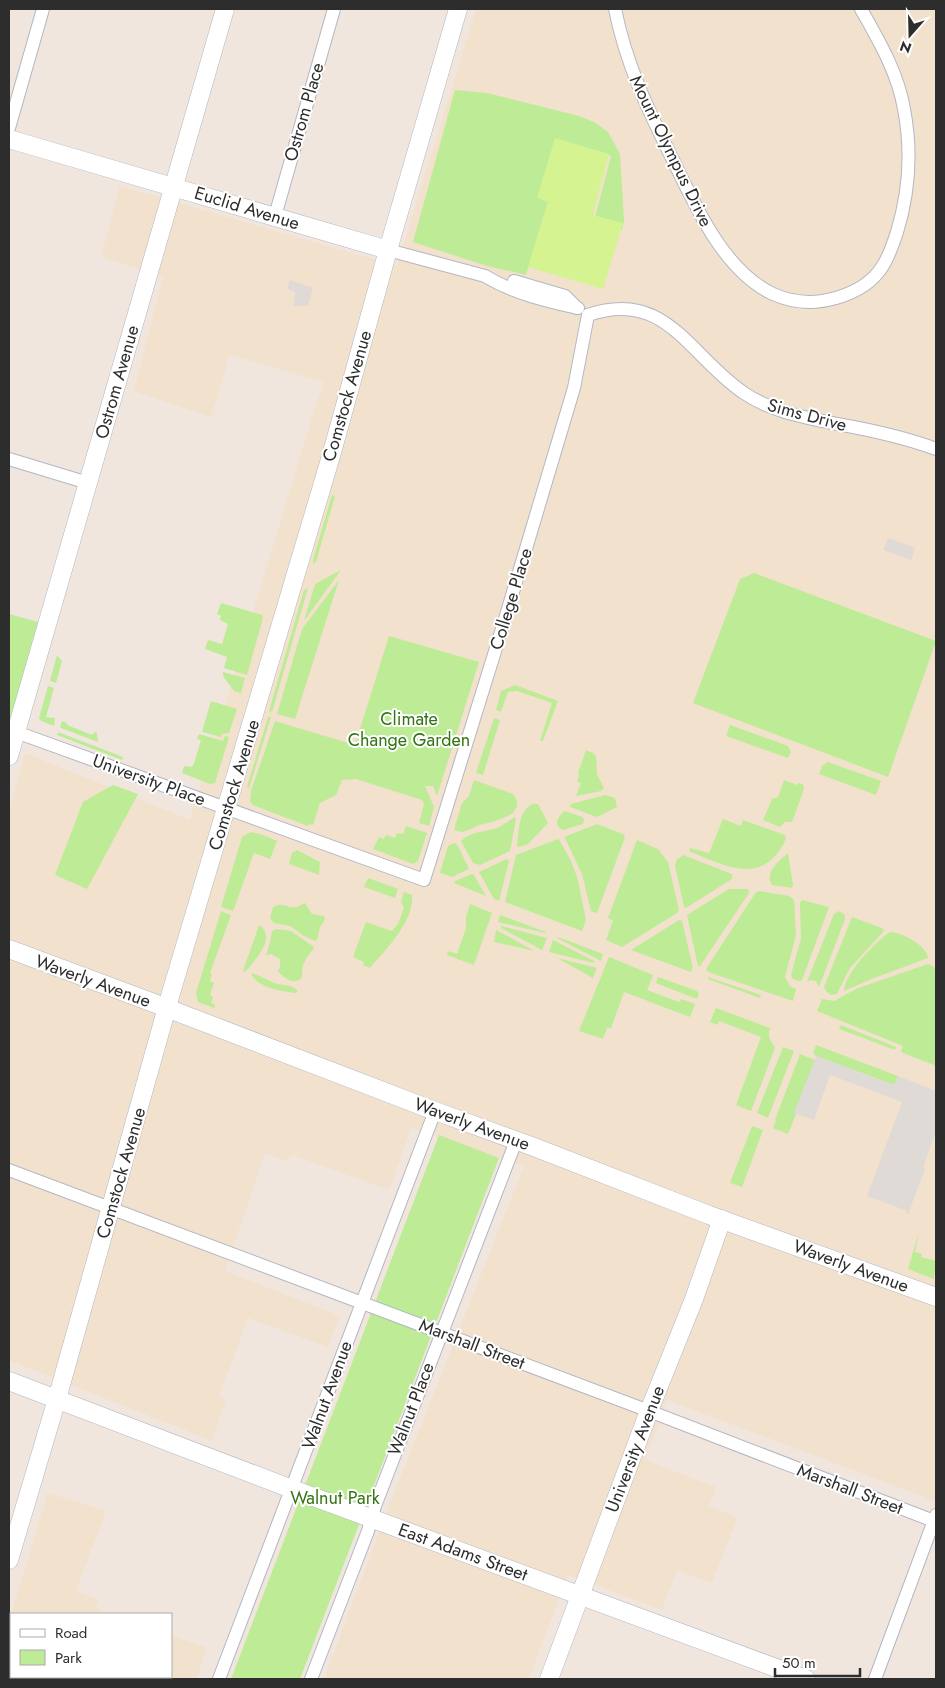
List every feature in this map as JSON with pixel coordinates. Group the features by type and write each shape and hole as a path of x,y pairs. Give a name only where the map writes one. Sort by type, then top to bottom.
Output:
{"street":[{"path":"9,128 43,9"},
{"name":"Ostrom Avenue","path":"9,756 225,9"},
{"name":"Ostrom Place","path":"275,216 334,9"},
{"name":"Comstock Avenue","path":"9,1560 57,1399 167,1008 331,456 458,9"},
{"name":"Mount Olympus Drive","path":"615,9 628,60 642,97 688,192 709,230 736,266 759,286 785,298 812,303 849,293 864,285 882,268 891,250 903,211 908,186 908,146 898,80 880,42 861,9"},
{"name":"Euclid Avenue","path":"9,139 388,250 485,276 499,284 583,312"},
{"name":"Sims Drive","path":"583,312 615,309 632,309 645,312 661,319 720,375 762,404 781,412 883,433 936,449"},
{"name":"College Place","path":"424,880 511,600 574,388 583,312"},
{"path":"9,459 88,483"},
{"name":"University Place","path":"16,732 424,880"},
{"name":"Waverly Avenue","path":"9,949 722,1219 936,1297"},
{"name":"Walnut Avenue","path":"219,1679 435,1111"},
{"name":"Walnut Place","path":"311,1679 368,1531 371,1518 440,1333 516,1141"},
{"name":"Marshall Street","path":"9,1170 935,1518"},
{"name":"University Avenue","path":"549,1679 649,1411 694,1299 722,1219"},
{"name":"East Adams Street","path":"9,1381 292,1489 806,1679"},
{"path":"875,1679 935,1518"}],"shaded area":[{"path":"476,9 936,9 936,1499 935,1501 667,1400 645,1460 716,1487 709,1506 738,1518 712,1583 677,1570 662,1610 568,1575 529,1679 324,1679 389,1506 524,1166 411,1128 389,1190 292,1155 286,1161 265,1153 225,1271 340,1316 328,1347 248,1318 219,1396 226,1400 212,1441 9,1360 9,811 25,753 190,820 324,382 230,355 211,417 134,391 163,277 101,257 120,186 397,266"},
{"path":"290,280 313,288 308,306 294,306 295,292 287,289"},
{"path":"888,538 915,548 911,560 883,550"},
{"path":"816,1056 894,1085 898,1076 936,1091 936,1131 923,1168 925,1169 908,1214 906,1214 907,1211 867,1196 902,1102 830,1075 814,1120 794,1113"},
{"path":"48,1493 106,1511 76,1591 99,1600 96,1608 109,1613 11,1613"},
{"path":"10,1618 10,1672 9,1672"},
{"path":"172,1635 207,1648 196,1679 26,1678 172,1678"}],"green space":[{"path":"455,90 487,93 579,116 594,122 608,132 620,154 624,221 622,230 594,221 611,156 557,140 541,199 548,202 526,275 487,266 413,242"},
{"path":"555,138 609,154 593,215 623,223 603,289 528,267 548,202 537,198"},
{"path":"332,495 335,496 316,562 313,564 313,560"},
{"path":"341,570 304,621 315,584"},
{"path":"754,573 936,641 888,777 693,703 740,579"},
{"path":"339,580 295,719 277,714 302,629"},
{"path":"308,588 272,712 269,711 304,590"},
{"path":"221,603 262,615 263,618 247,675 224,668 227,657 205,649 208,640 222,644 228,624 220,620 221,616 217,614"},
{"path":"9,614 38,622 9,725"},
{"name":"Climate Change Garden","path":"389,636 479,662 437,796 433,786 425,786 434,807 429,826 419,823 424,804 422,800 356,779 342,780 336,795 320,803 313,825 309,824 308,826 253,805 250,801 251,791 275,721 355,745"},
{"path":"57,655 62,661 56,683 50,681"},
{"path":"223,672 245,678 241,693 234,691 223,676"},
{"path":"515,685 558,701 543,741 540,741 552,703 517,691 508,692 501,712 496,710 501,691"},
{"path":"48,686 54,688 46,717 55,718 54,726 41,721 39,718"},
{"path":"211,701 237,709 229,733 222,734 221,737 202,732"},
{"path":"268,717 271,717 249,788 247,787"},
{"path":"494,718 500,720 483,775 476,773"},
{"path":"62,721 67,723 67,725 92,735 95,732 97,733 98,742 61,728"},
{"path":"730,725 788,746 791,752 788,758 726,736"},
{"path":"58,732 123,757 122,760 57,735"},
{"path":"199,734 223,741 225,736 229,737 215,783 210,784 182,773 184,766 191,767 194,764 201,740 197,739"},
{"path":"586,750 596,756 597,774 604,788 601,791 576,796 581,783 577,782 578,773"},
{"path":"828,762 881,781 876,795 819,774 822,766"},
{"path":"474,780 513,794 517,802 516,808 513,813 499,820 462,832 454,830 462,803 469,796"},
{"path":"784,780 797,785 798,783 803,784 804,789 792,822 785,822 780,827 763,820 772,799 778,797"},
{"path":"113,785 138,794 87,889 55,875 83,802"},
{"path":"605,795 615,798 617,807 597,817 570,807 571,804"},
{"path":"533,804 538,804 548,823 528,844 519,847 517,846 522,816 524,811"},
{"path":"565,811 582,817 584,819 583,824 563,830 560,828 557,821"},
{"path":"515,817 510,851 480,865 473,863 461,841 474,834 497,828"},
{"path":"723,819 741,826 743,820 785,835 786,838 776,855 756,868 734,868 689,851 690,848 709,853"},
{"path":"597,824 623,834 625,837 597,913 591,911 582,874 565,838"},
{"path":"406,826 427,833 418,861 413,864 373,849 379,837 384,839 386,835 395,838 397,833 403,834"},
{"path":"251,832 277,841 270,859 254,853 233,911 221,907 242,837"},
{"path":"558,839 571,861 578,880 586,920 582,931 505,902 516,855"},
{"path":"637,840 658,849 668,862 679,910 622,947 606,940 613,921 608,918"},
{"path":"455,843 469,869 452,877 440,873 448,846"},
{"path":"297,850 320,862 319,875 289,864 292,853"},
{"path":"788,853 792,888 772,885 770,880 771,871"},
{"path":"683,855 732,874 732,879 686,908 684,907 675,866 677,859"},
{"path":"507,859 509,861 499,901 494,899 479,872"},
{"path":"472,874 474,875 486,896 454,883"},
{"path":"368,878 398,889 395,898 364,887"},
{"path":"729,889 748,889 749,893 700,966 698,966 687,915"},
{"path":"404,892 412,895 409,915 404,925 391,944 370,968 363,965 364,962 353,957 366,922 392,931 398,924 404,908 401,902"},
{"path":"756,892 789,896 794,900 796,935 785,977 790,986 796,989 793,1001 708,972 706,969"},
{"path":"802,900 829,907 802,980 799,981 793,979 791,975 801,938 800,903"},
{"path":"305,903 312,914 324,916 325,919 315,941 290,926 274,923 270,918 273,907 283,905 297,907"},
{"path":"470,904 492,913 474,965 447,955 448,951 457,954 466,928 466,917"},
{"path":"221,911 231,915 210,973 212,975 210,981 214,983 210,995 213,997 211,1003 215,1005 214,1008 198,1002 196,993"},
{"path":"839,911 845,915 845,919 819,987 816,981 810,980 807,982 834,914"},
{"path":"500,915 546,932 498,922"},
{"path":"852,917 882,928 884,931 850,968 837,994 831,995 824,987"},
{"path":"679,920 682,921 693,968 691,972 631,950"},
{"path":"259,925 264,930 266,936 265,943 258,956 245,972 243,971"},
{"path":"501,926 547,938 542,950 501,928"},
{"path":"277,929 291,931 314,947 304,963 302,976 299,980 289,980 283,976 278,971 280,959 271,954 266,955 272,931"},
{"path":"496,930 535,951 494,942"},
{"path":"890,932 901,934 919,944 927,953 928,958 844,991 845,984 855,967 869,950"},
{"path":"557,938 603,954 601,961"},
{"path":"553,940 594,961 594,963 549,952"},
{"path":"609,957 653,975 647,990 679,1002 681,999 695,1004 690,1017 624,992 611,1028 607,1028 603,1039 579,1031"},
{"path":"557,958 597,968 593,978"},
{"path":"928,964 933,966 936,971 936,1066 901,1052 903,1046 817,1011 822,999 834,1001 858,988"},
{"path":"251,973 274,983 293,987 298,991 295,993 270,988 258,982"},
{"path":"658,977 697,991 699,993 697,999 656,983"},
{"path":"708,977 761,995 760,998 708,979"},
{"path":"716,1008 770,1028 769,1037 775,1048 751,1111 736,1105 761,1037 719,1021 718,1025 710,1022"},
{"path":"841,1025 896,1047 895,1050 839,1029"},
{"path":"816,1045 898,1076 894,1085 816,1056 813,1053"},
{"path":"783,1047 794,1051 768,1118 757,1113"},
{"path":"800,1054 815,1060 788,1134 773,1128"},
{"path":"752,1126 763,1130 742,1187 730,1183"},
{"name":"Walnut Park","path":"439,1135 499,1158 300,1679 231,1679"},
{"path":"919,1232 915,1252 922,1254 921,1257 936,1261 934,1279 908,1269"}]}
